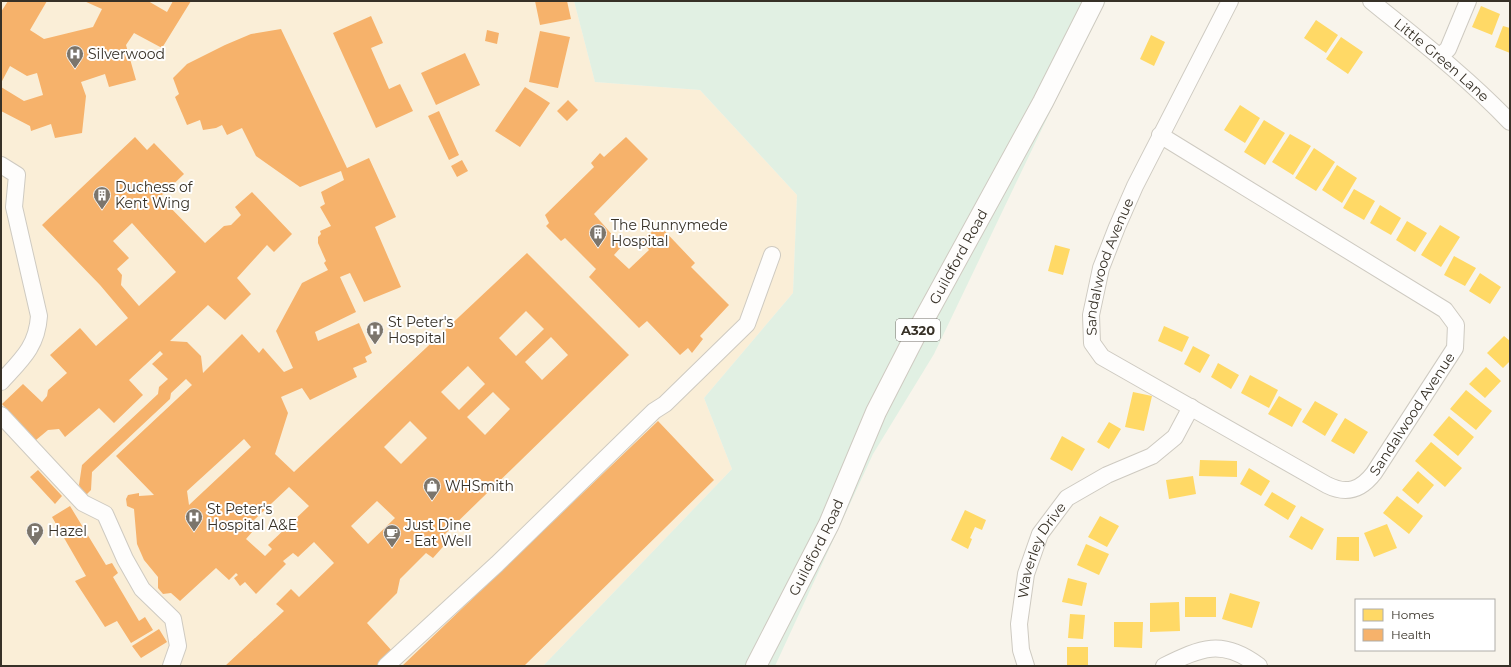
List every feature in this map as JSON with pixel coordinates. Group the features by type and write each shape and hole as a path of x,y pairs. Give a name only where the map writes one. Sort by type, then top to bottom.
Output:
{"main road":[{"name":"Guildford Road","path":"756,666 829,524 876,412 916,334 1043,102 1094,1"}],"street":[{"name":"Sandalwood Avenue","path":"1160,135 1445,310 1456,325 1455,348 1369,481 1354,490 1345,491 1327,485 1102,357 1092,343 1091,315 1101,268 1117,227 1160,135 1230,1"},
{"name":"Little Green Lane","path":"1371,1 1440,56 1484,94 1510,122"},
{"path":"1440,56 1448,49 1468,1"},
{"path":"1,165 17,175 14,208 38,316 38,329 34,342 24,357 1,382"},
{"path":"386,666 497,564 654,411 665,404 747,324 772,254"},
{"name":"Waverley Drive","path":"1026,666 1021,650 1019,624 1026,574 1040,534 1067,498 1107,475 1152,456 1175,437 1190,407"},
{"path":"1,415 83,503 105,514 125,559 142,589 173,620 178,646 171,666"},
{"path":"1164,666 1197,651 1218,648 1243,655 1258,666"}],"shaded area":[{"name":"St Peter's Hospital","path":"1,1 574,1 595,82 700,90 797,195 793,293 704,398 732,469 543,666 1,666"}],"green space":[{"path":"574,1 1106,1 1051,110 934,354 873,454 775,666 543,666 732,469 704,398 793,293 797,195 700,90 595,82"}],"building: Homes":[{"path":"1481,6 1500,14 1492,35 1472,27"},
{"path":"1316,20 1338,35 1326,53 1304,38"},
{"path":"1503,26 1510,28 1510,53 1495,47"},
{"path":"1151,35 1165,42 1154,66 1140,59"},
{"path":"1341,37 1363,52 1348,74 1326,59"},
{"path":"1240,105 1260,118 1245,143 1224,130"},
{"path":"1264,120 1285,133 1265,165 1244,152"},
{"path":"1290,134 1311,146 1293,175 1272,162"},
{"path":"1314,148 1335,162 1316,191 1295,178"},
{"path":"1337,165 1357,178 1342,203 1322,190"},
{"path":"1354,189 1375,201 1364,220 1343,208"},
{"path":"1380,205 1401,218 1391,235 1370,223"},
{"path":"1407,221 1427,233 1415,252 1396,240"},
{"path":"1440,225 1460,237 1441,267 1421,255"},
{"path":"1055,245 1070,249 1063,275 1048,271"},
{"path":"1454,256 1476,268 1465,286 1444,275"},
{"path":"1480,273 1501,287 1490,304 1469,291"},
{"path":"1164,326 1189,337 1182,352 1158,341"},
{"path":"1504,336 1510,341 1510,361 1503,368 1487,353"},
{"path":"1193,346 1210,355 1200,373 1184,364"},
{"path":"1218,363 1239,375 1231,389 1211,377"},
{"path":"1486,367 1501,381 1485,398 1469,384"},
{"path":"1250,375 1278,390 1269,408 1241,393"},
{"path":"1466,390 1492,411 1476,430 1450,409"},
{"path":"1133,392 1152,396 1144,431 1125,427"},
{"path":"1279,396 1302,409 1292,427 1268,414"},
{"path":"1315,401 1338,414 1325,436 1302,422"},
{"path":"1449,416 1474,437 1458,456 1433,435"},
{"path":"1345,418 1368,432 1354,454 1331,441"},
{"path":"1109,422 1121,429 1109,449 1097,442"},
{"path":"1062,436 1085,449 1072,471 1050,459"},
{"path":"1431,442 1462,468 1445,487 1415,461"},
{"path":"1200,460 1237,461 1237,477 1199,476"},
{"path":"1249,468 1270,481 1261,496 1240,484"},
{"path":"1418,471 1434,485 1418,504 1402,490"},
{"path":"1193,476 1196,494 1169,499 1166,480"},
{"path":"1272,492 1296,506 1288,520 1264,505"},
{"path":"1397,496 1423,516 1409,534 1383,513"},
{"path":"965,510 986,520 982,530 975,527 970,538 972,539 968,549 951,540"},
{"path":"1100,516 1119,526 1107,547 1088,537"},
{"path":"1301,516 1324,529 1312,550 1289,537"},
{"path":"1387,524 1397,548 1374,557 1364,533"},
{"path":"1337,537 1359,537 1359,561 1336,560"},
{"path":"1086,544 1109,554 1099,575 1077,565"},
{"path":"1068,578 1087,583 1082,606 1062,602"},
{"path":"1230,593 1260,602 1252,628 1222,619"},
{"path":"1185,597 1216,597 1216,617 1185,617"},
{"path":"1179,602 1180,631 1150,632 1150,603"},
{"path":"1070,614 1085,615 1083,639 1068,638"},
{"path":"1114,622 1143,622 1142,648 1114,647"},
{"path":"1067,647 1088,647 1088,666 1067,666"}],"building: Health":[{"name":"Silverwood","path":"8,1 47,1 30,30 44,39 93,27 102,9 84,1 148,1 167,12 173,1 191,1 162,48 134,33 126,45 136,80 109,87 105,74 81,82 86,96 82,133 55,138 51,124 31,131 30,126 1,111 1,87 24,101 43,95 37,73 27,76 10,66 1,83 1,12"},
{"path":"535,1 567,1 571,19 540,25"},
{"path":"371,16 383,43 371,48 389,89 400,84 413,111 376,128 333,33"},
{"path":"281,29 347,168 369,158 396,217 375,227 401,287 364,302 350,273 340,277 356,312 315,332 318,341 359,323 372,353 365,357 367,362 353,368 357,377 310,400 302,388 281,397 288,413 275,454 294,472 527,253 629,355 444,535 449,540 433,558 426,553 400,579 397,593 367,623 392,651 376,666 225,666 284,611 276,604 291,589 299,597 334,563 314,542 298,557 293,553 283,561 286,564 256,594 245,582 240,586 234,578 238,575 236,573 229,580 216,568 180,601 171,593 163,594 158,588 158,577 144,560 137,544 134,509 127,506 126,499 128,495 139,493 139,496 154,495 116,456 192,385 186,379 171,393 170,399 92,472 91,490 85,496 79,485 82,465 158,394 159,387 168,379 152,364 163,354 160,351 129,380 143,395 114,423 99,408 65,437 59,429 48,430 36,440 2,404 23,384 42,402 47,396 48,390 67,373 50,355 80,328 96,346 128,318 100,285 42,225 135,137 147,150 154,143 184,174 160,197 205,243 224,226 231,225 241,215 235,207 252,192 292,234 274,252 267,245 237,278 251,294 225,320 208,305 170,341 187,342 201,356 203,373 242,334 259,353 263,348 284,372 293,368 276,331 302,283 328,270 324,263 326,261 318,243 318,237 321,234 320,231 331,226 320,207 325,204 321,192 344,180 341,171 300,187 256,156 242,128 227,135 222,125 216,128 203,130 200,120 187,125 175,97 179,94 173,78 187,64 251,34","holes":["132,223 176,272 139,306 121,285 122,275 117,269 129,258 113,241","526,311 544,329 516,356 499,338","551,337 568,355 542,380 525,362","468,366 485,384 459,410 441,392","493,392 510,409 485,435 467,417","410,421 427,438 401,464 384,447","244,439 251,447 189,505 187,491","289,487 309,506 268,545 272,549 265,556 246,539 259,524 254,520","377,501 395,518 368,544 351,526"]},
{"path":"487,30 499,33 497,44 485,41"},
{"path":"540,31 570,37 558,88 529,82"},
{"path":"465,53 480,85 436,105 421,73"},
{"path":"525,87 550,103 520,147 495,131"},
{"path":"568,100 578,110 567,121 557,111"},
{"path":"439,111 459,155 449,160 428,116"},
{"name":"The Runnymede Hospital","path":"626,137 648,159 594,214 622,246 614,255 629,269 649,250 642,241 659,225 695,263 691,267 729,305 700,336 703,339 692,353 688,348 680,355 647,321 639,328 589,277 596,269 565,238 561,241 546,226 549,223 545,215 594,167 591,163 600,153 604,157"},
{"path":"462,160 468,171 457,177 451,166"},
{"path":"658,421 714,480 524,666 402,666"},
{"path":"38,470 62,496 55,504 30,477"},
{"path":"70,506 106,565 112,563 118,573 113,577 139,621 145,617 153,630 131,643 117,621 105,627 75,581 86,576 52,517"},
{"path":"159,629 167,642 141,658 132,646"}],"place":[{"name":"Silverwood","path":"75,69"},
{"name":"Duchess of Kent Wing","path":"102,210"},
{"name":"The Runnymede Hospital","path":"598,248"},
{"name":"St Peter's Hospital","path":"375,345"},
{"name":"WHSmith","path":"432,501"},
{"name":"St Peter's Hospital A&E","path":"194,532"},
{"name":"Hazel","path":"35,546"},
{"name":"Just Dine - Eat Well","path":"392,548"}]}
